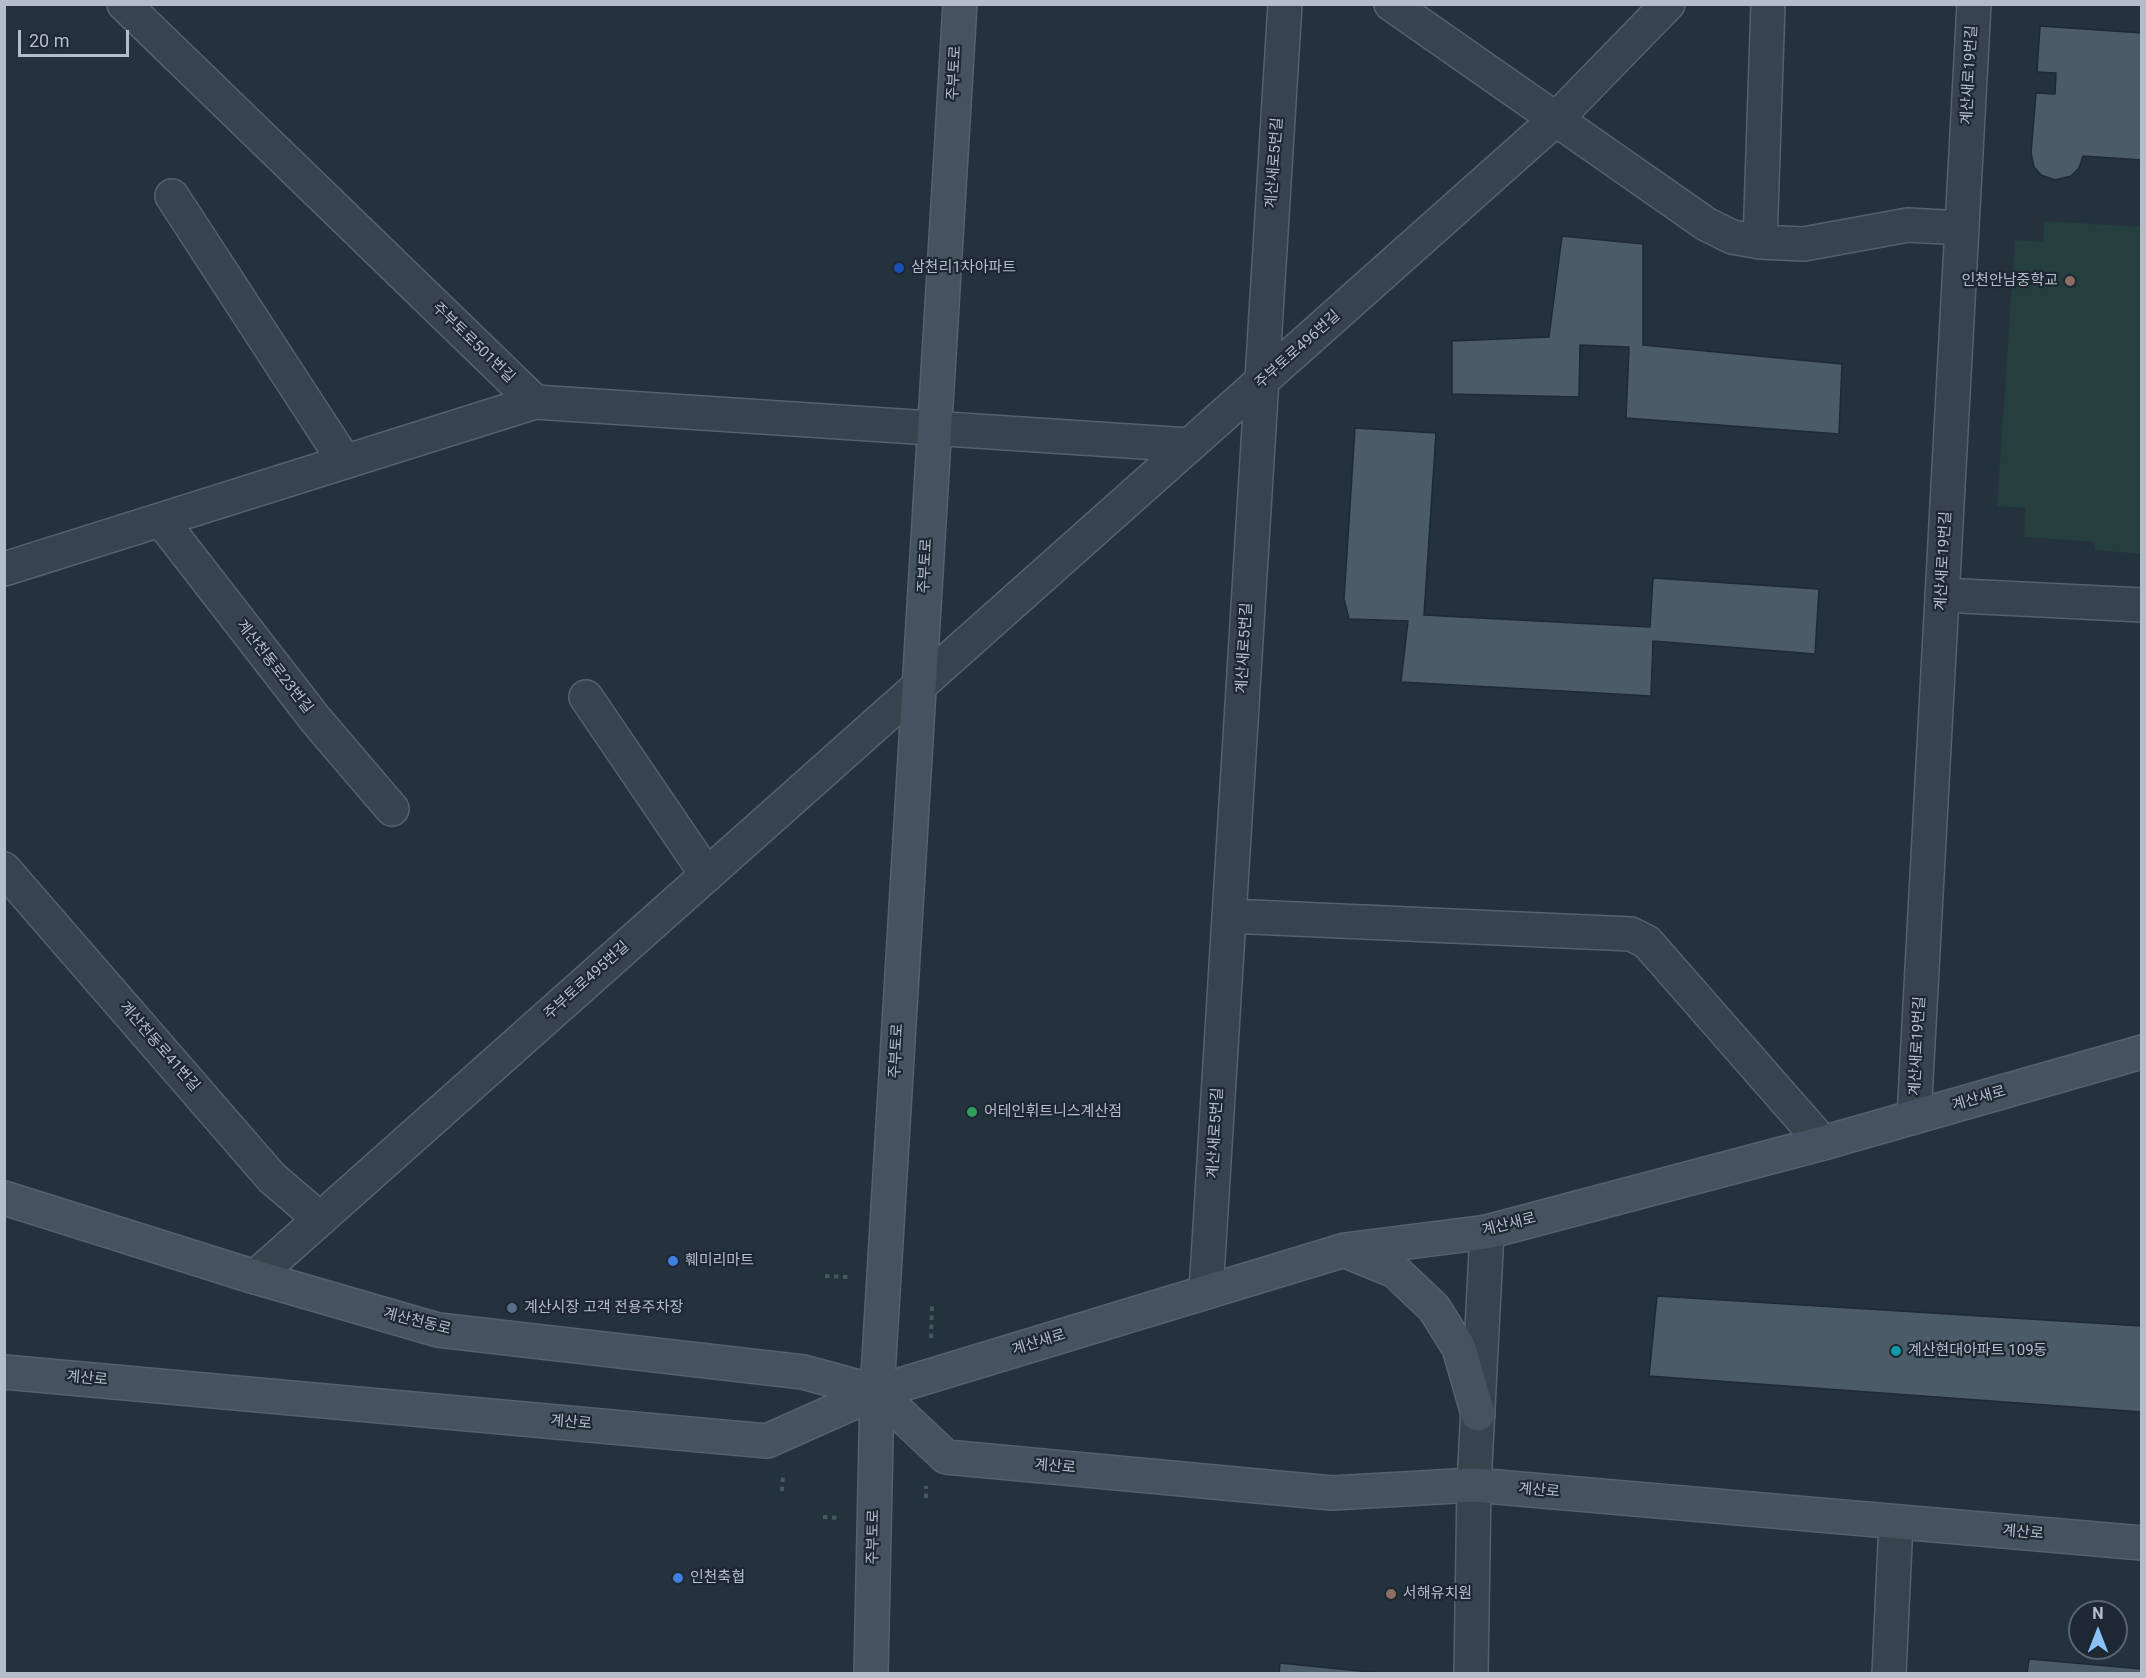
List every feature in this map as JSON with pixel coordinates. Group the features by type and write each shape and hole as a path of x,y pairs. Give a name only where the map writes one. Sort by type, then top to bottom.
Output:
{"street":[{"name":"주부토로501번길","path":"124,4 535,402"},
{"name":"주부토로","path":"871,1674 877,1392 960,4"},
{"name":"계산새로5번길","path":"1206,1292 1285,4"},
{"path":"1391,4 1706,224 1732,237 1760,242 1804,244 1908,225 1962,228"},
{"name":"주부토로496번길","path":"919,686 1556,119 1668,4"},
{"path":"1760,242 1768,4"},
{"name":"계산새로19번길","path":"1914,1117 1974,4"},
{"path":"172,196 345,462"},
{"path":"4,569 535,402 1189,446"},
{"name":"계산천동로23번길","path":"161,520 316,720 392,809"},
{"path":"1942,595 2142,605"},
{"name":"주부토로495번길","path":"255,1277 919,686"},
{"path":"586,697 707,875"},
{"name":"계산천동로41번길","path":"4,870 272,1178 320,1219"},
{"path":"1229,916 1631,934 1647,942 1823,1143"},
{"name":"계산새로","path":"877,1392 1344,1250 1488,1232 1823,1143 2142,1053"},
{"name":"계산천동로","path":"4,1198 255,1277 438,1330 802,1372 877,1392"},
{"path":"1471,1674 1474,1485 1488,1232"},
{"path":"1344,1250 1395,1271 1434,1308 1458,1348 1478,1414"},
{"name":"계산로","path":"4,1372 767,1441 877,1392 946,1457 1332,1493 1474,1485 2142,1543"},
{"path":"1889,1674 1896,1522"}],"green space":[{"path":"2044,221 2141,227 2141,554 2095,550 2095,542 2024,537 2025,508 1997,506 2015,240 2043,242"}],"building":[{"path":"2040,26 2142,33 2142,160 2083,156 2079,168 2071,176 2055,180 2041,175 2034,167 2031,153 2036,93 2055,94 2056,73 2037,72"},
{"path":"1562,236 1643,244 1643,345 1842,364 1839,434 1626,418 1629,347 1580,345 1579,397 1452,394 1452,341 1549,337"},
{"path":"1355,428 1436,433 1424,615 1650,627 1653,578 1819,589 1815,654 1653,641 1651,696 1401,682 1408,621 1349,619 1344,599"},
{"name":"계산현대아파트 109동","path":"1657,1296 2142,1326 2142,1412 1649,1376"},
{"path":"2029,1659 2142,1669 2142,1674 2027,1674"},
{"path":"1280,1663 1390,1674 1279,1674"}],"place":[{"name":"삼천리1차아파트","path":"899,268"},
{"name":"인천안남중학교","path":"2070,281"},
{"name":"어테인휘트니스계산점","path":"972,1112"},
{"name":"훼미리마트","path":"673,1261"},
{"name":"계산시장 고객 전용주차장","path":"512,1308"},
{"name":"계산현대아파트 109동","path":"1896,1351"},
{"name":"인천축협","path":"678,1578"},
{"name":"서해유치원","path":"1391,1594"}]}
